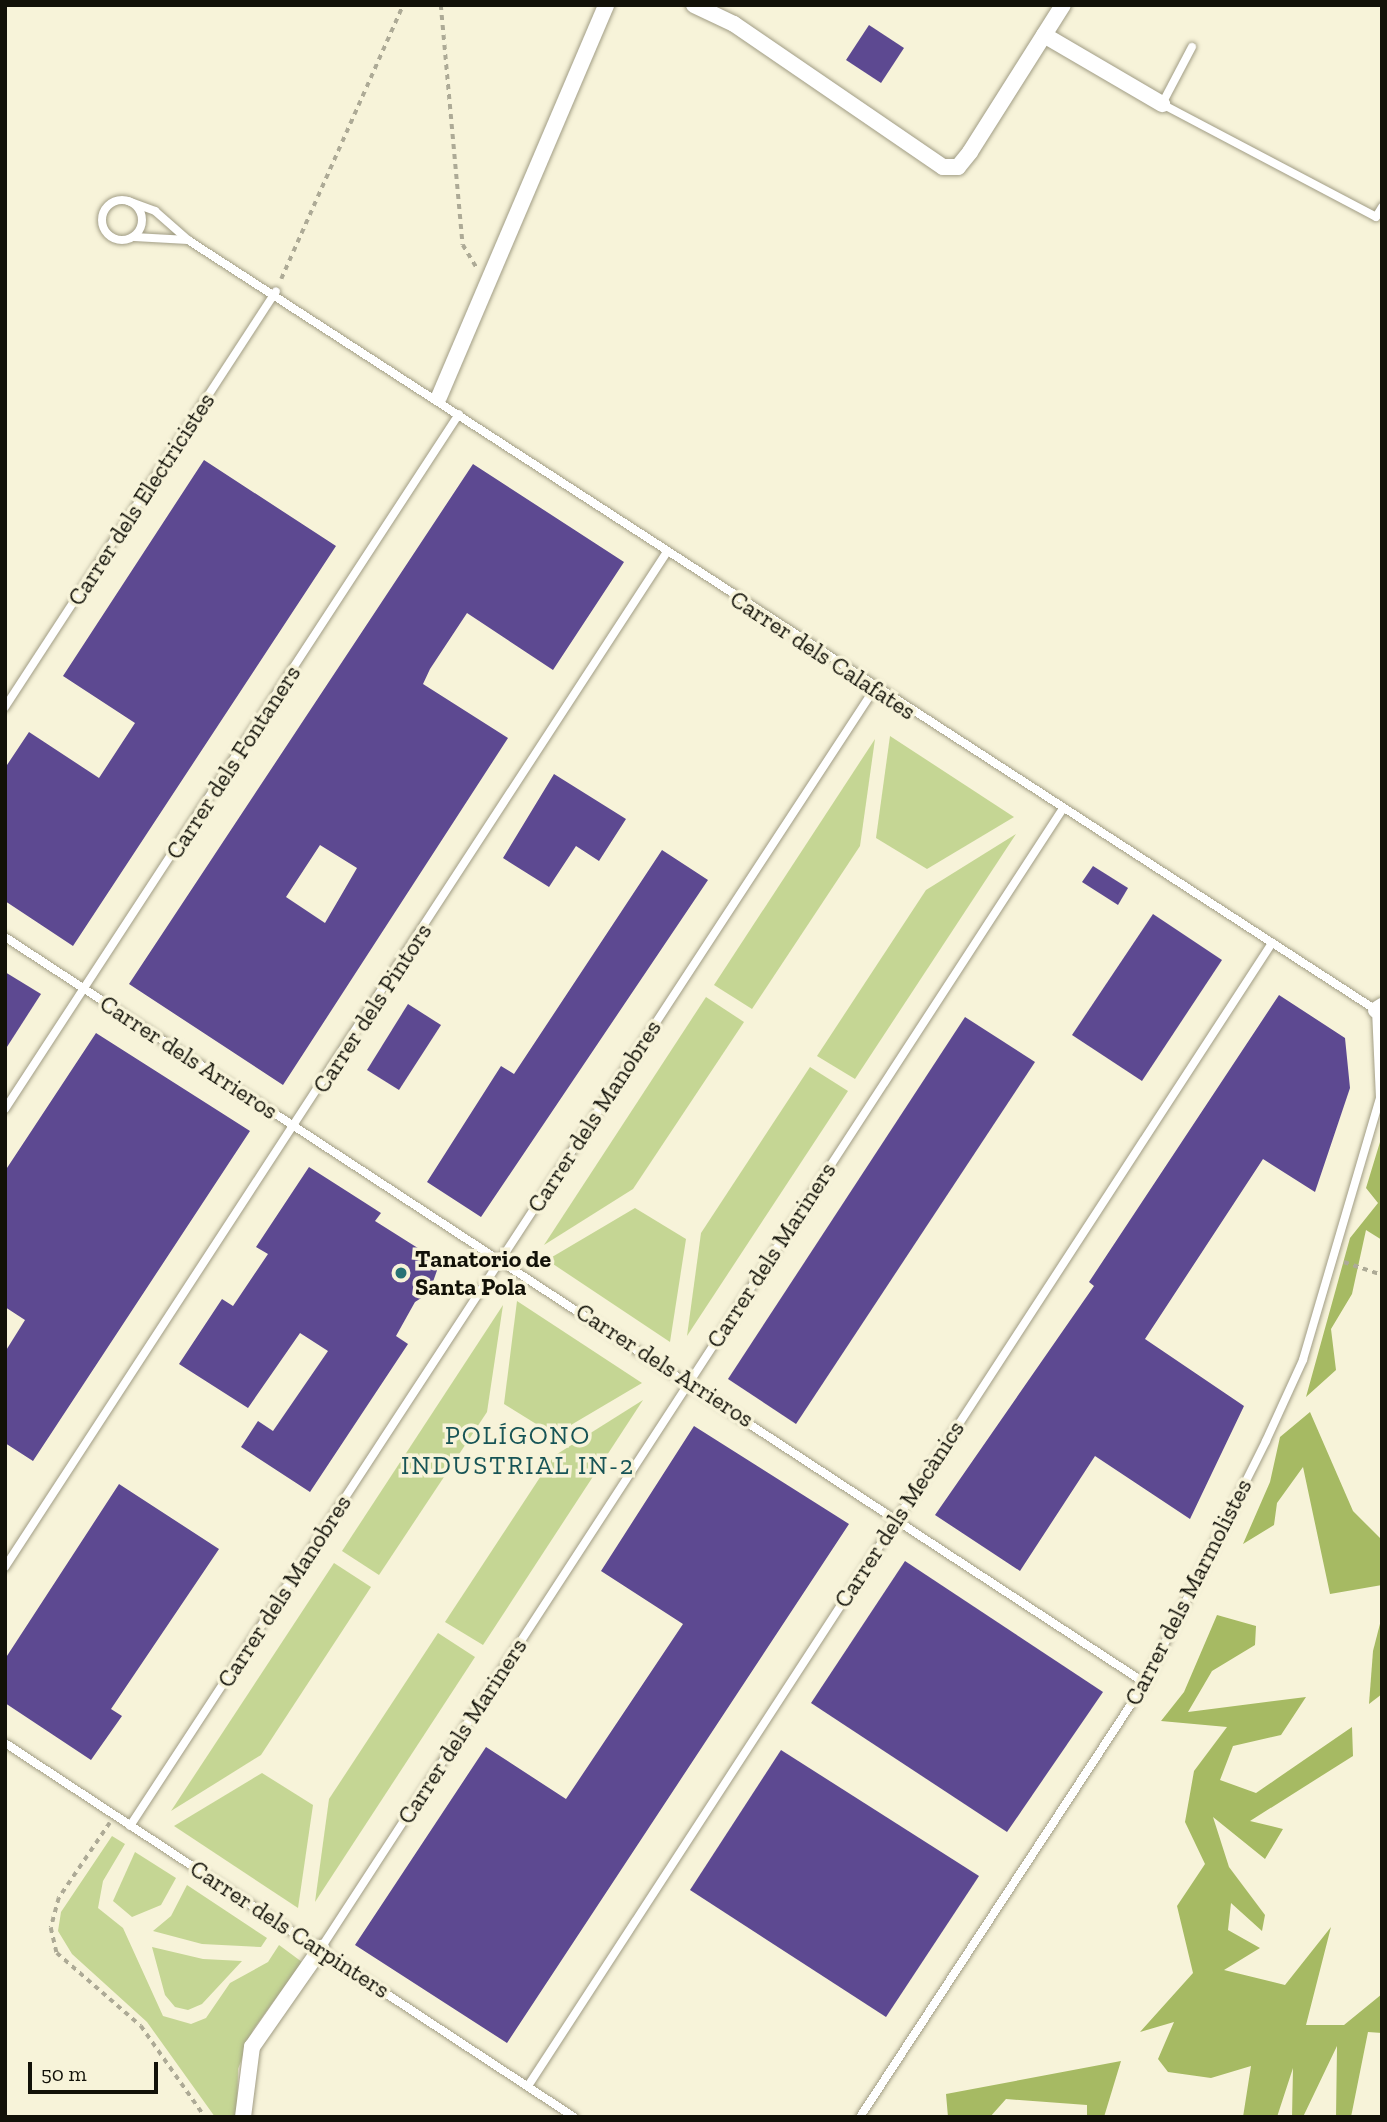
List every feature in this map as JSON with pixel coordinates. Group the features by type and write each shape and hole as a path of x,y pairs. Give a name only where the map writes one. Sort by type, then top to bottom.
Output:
{"street":[{"path":"439,397 606,5"},
{"path":"694,5 756,38 943,167 958,167 970,152 1063,5"},
{"path":"1044,35 1162,104"},
{"path":"243,2117 252,2047 321,1948"}],"lane":[{"path":"1192,47 1162,104 1376,217 1382,207"},
{"name":"Carrer dels Calafates","path":"128,201 155,211 188,240 276,291 439,397 458,414 1062,810 1379,1008"},
{"path":"134,237 142,220 128,201 109,205 102,224 115,239 134,237 188,240"},
{"name":"Carrer dels Electricistes","path":"5,707 276,291"},
{"name":"Carrer dels Fontaners","path":"5,1109 458,414"},
{"name":"Carrer dels Pintors","path":"5,1567 667,552"},
{"name":"Carrer dels Manobres","path":"130,1826 875,688"},
{"name":"Carrer dels Mariners","path":"321,1948 1062,810"},
{"name":"Carrer dels Arrieros","path":"5,937 502,1257 1145,1683"},
{"name":"Carrer dels Mecànics","path":"528,2086 1272,943"},
{"name":"Carrer dels Marmolistes","path":"860,2117 1145,1683 1303,1360 1380,1098 1379,1008"},
{"name":"Carrer dels Carpinters","path":"5,1743 321,1948 574,2117"}],"path":[{"path":"276,291 403,5"},
{"path":"440,5 463,245 486,285"},
{"path":"1334,1255 1382,1275"},
{"path":"115,1816 59,1898 51,1928 57,1953 141,2026 205,2117"}],"green space":[{"path":"890,736 1014,817 927,869 876,838"},
{"path":"875,739 860,846 752,1009 714,985"},
{"path":"1016,834 855,1079 817,1056 926,890"},
{"path":"706,997 744,1022 633,1189 544,1245"},
{"path":"810,1067 848,1091 687,1336 701,1233"},
{"path":"1380,1142 1382,1240 1366,1230 1352,1294 1331,1329 1336,1370 1306,1397 1350,1238 1378,1203 1366,1188"},
{"path":"635,1208 686,1239 670,1342 547,1260"},
{"path":"517,1301 642,1383 554,1435 504,1404"},
{"path":"503,1305 487,1412 379,1575 342,1551"},
{"path":"643,1400 483,1645 445,1622 554,1456"},
{"path":"1310,1412 1353,1511 1382,1540 1382,1585 1330,1594 1303,1467 1277,1503 1274,1525 1243,1544 1270,1482 1280,1437"},
{"path":"334,1563 371,1587 261,1755 171,1811"},
{"path":"1217,1615 1256,1626 1255,1645 1212,1671 1188,1712 1306,1697 1281,1735 1233,1746 1220,1780 1256,1793 1352,1727 1353,1756 1250,1821 1283,1829 1265,1859 1213,1817 1229,1867 1265,1915 1262,1931 1231,1903 1228,1930 1260,1948 1224,1970 1285,1985 1331,1927 1306,2025 1344,2025 1382,1994 1382,2033 1368,2032 1351,2117 1336,2117 1337,2046 1303,2117 1292,2117 1293,2068 1277,2117 1243,2117 1251,2066 1211,2078 1168,2072 1158,2059 1174,2022 1140,2032 1193,1973 1177,1906 1205,1864 1185,1822 1194,1771 1227,1727 1161,1721 1184,1692"},
{"path":"1382,1616 1382,1694 1369,1704 1373,1651"},
{"path":"438,1633 475,1657 315,1902 329,1799"},
{"path":"262,1773 313,1805 298,1908 174,1826"},
{"path":"112,1836 125,1844 103,1881 98,1908 123,1928 163,2016 191,2024 206,2018 230,1983 268,1962 279,1945 302,1962 253,2030 238,2069 237,2117 215,2117 147,2022 72,1954 58,1931 61,1912"},
{"path":"135,1852 176,1878 161,1905 132,1917 113,1901"},
{"path":"187,1885 267,1938 261,1947 202,1944 153,1931 171,1916"},
{"path":"152,1947 203,1959 242,1961 202,2004 188,2010 175,2007 165,1995"},
{"path":"1121,2061 1104,2117 1087,2117 1087,2105 1006,2099 990,2117 948,2117 946,2094"}],"building":[{"path":"869,25 904,48 881,83 846,60"},
{"path":"204,460 336,546 73,946 5,901 5,768 29,732 99,778 135,723 63,676"},
{"path":"473,464 624,562 553,670 467,613 430,669 423,684 508,738 283,1085 129,984","holes":["320,845 357,868 325,923 286,897"]},
{"path":"554,774 626,819 599,861 576,846 549,887 503,858"},
{"path":"662,850 708,880 481,1217 427,1182 501,1066 514,1074"},
{"path":"1093,866 1128,888 1118,905 1082,882"},
{"path":"1153,914 1222,960 1142,1081 1072,1035"},
{"path":"5,972 41,994 5,1050"},
{"path":"1279,995 1345,1038 1350,1088 1315,1192 1263,1159 1145,1339 1244,1406 1190,1519 1095,1456 1020,1571 935,1515 1094,1286 1089,1282"},
{"path":"408,1004 441,1025 399,1090 367,1070"},
{"path":"965,1017 1035,1062 796,1424 728,1379"},
{"path":"96,1033 250,1131 33,1461 5,1443 5,1352 25,1320 5,1307 5,1171"},
{"path":"309,1167 381,1213 375,1221 440,1262 429,1293 415,1302 396,1336 408,1344 310,1492 241,1447 258,1421 273,1431 328,1351 300,1333 248,1408 179,1364 222,1299 233,1306 268,1254 256,1247"},
{"path":"694,1426 849,1524 507,2043 355,1945 486,1747 566,1799 683,1624 601,1571"},
{"path":"119,1484 219,1549 111,1709 122,1716 91,1760 5,1703 5,1659"},
{"path":"905,1561 1103,1692 1007,1832 811,1703"},
{"path":"781,1750 979,1876 886,2017 690,1890"}],"place":[{"name":"Tanatorio de Santa Pola","path":"401,1273"}],"district":[{"name":"POLÍGONO INDUSTRIAL IN-2","path":"518,1451"}]}
